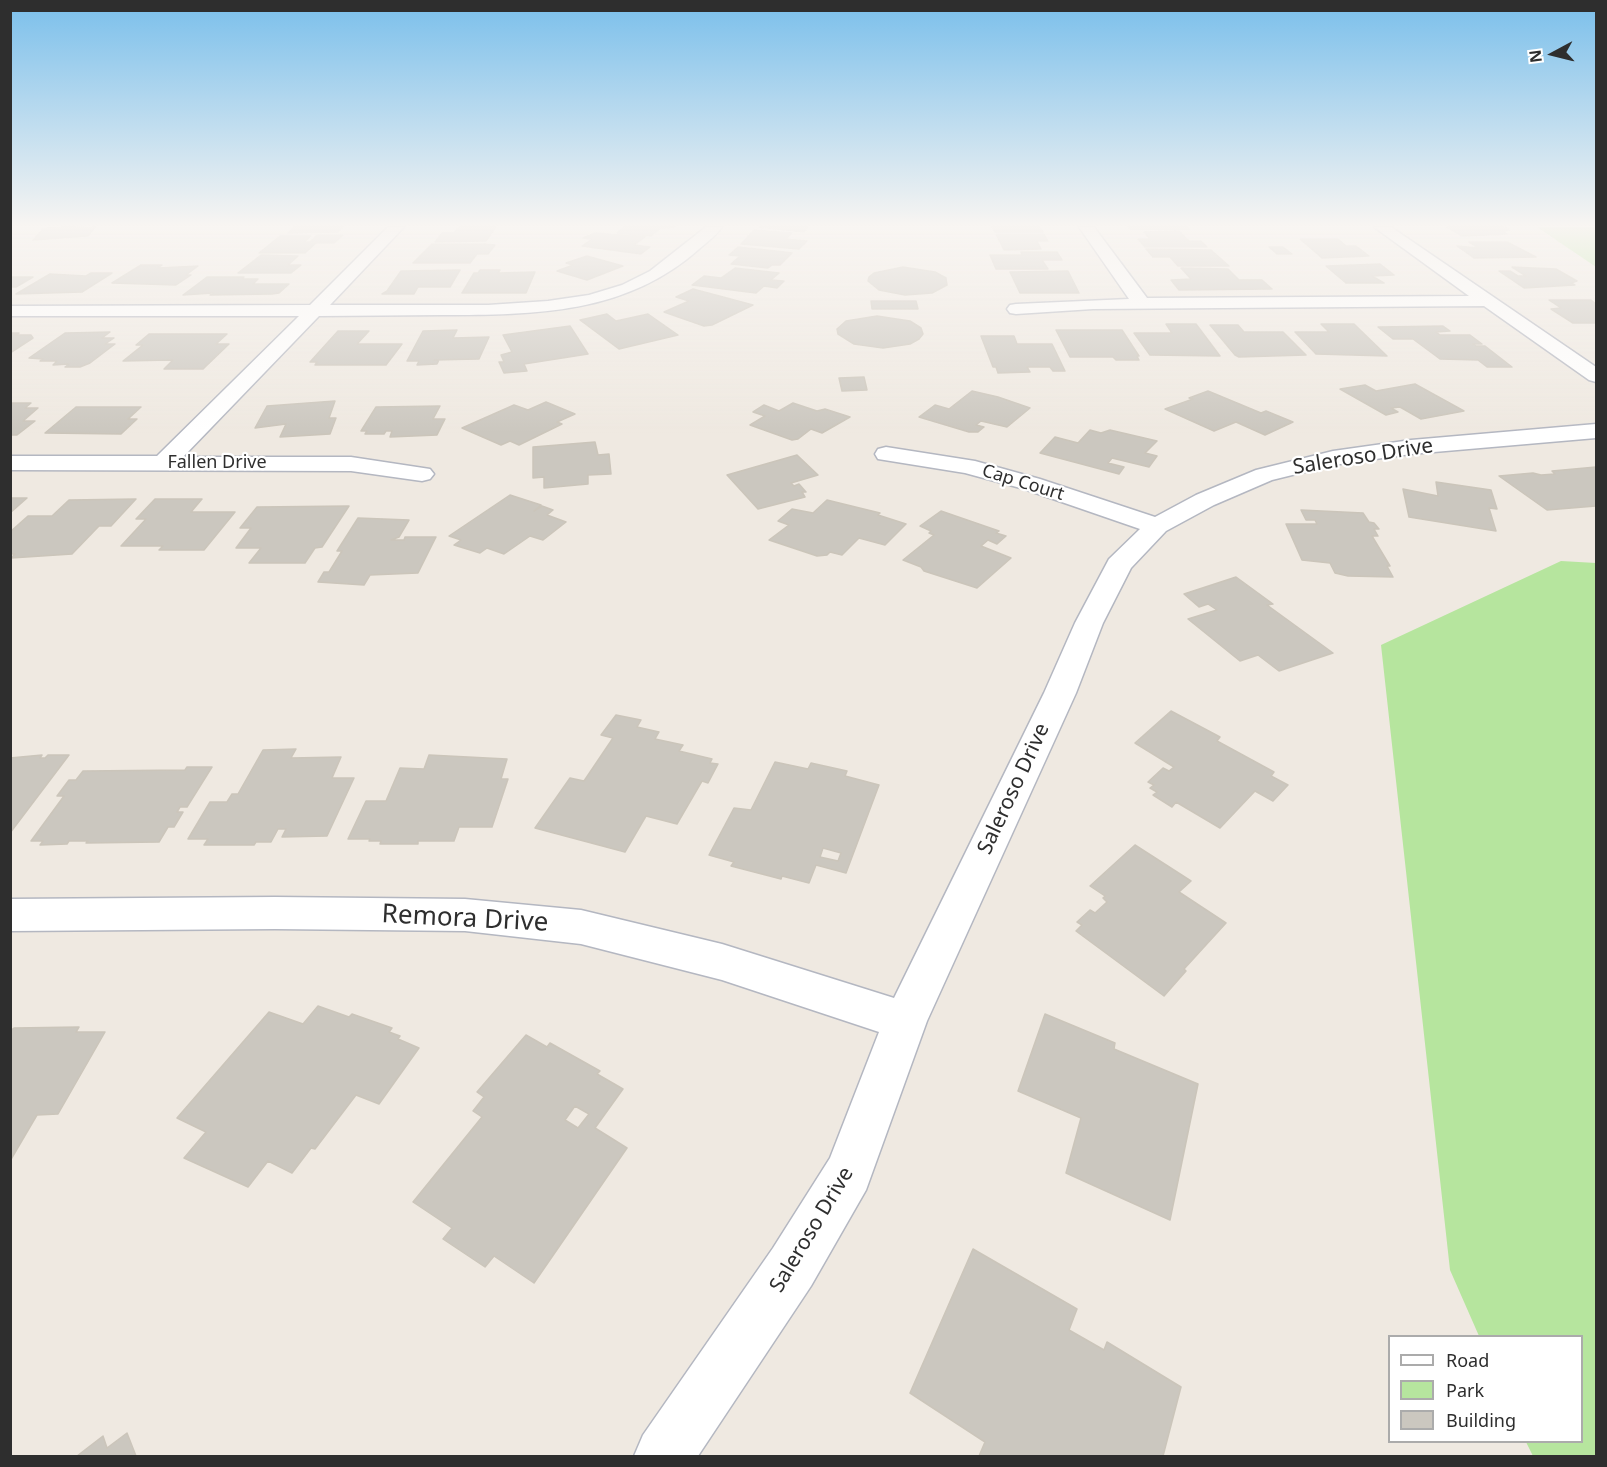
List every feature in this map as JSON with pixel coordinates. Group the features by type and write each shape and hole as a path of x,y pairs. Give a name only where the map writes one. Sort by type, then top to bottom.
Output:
{"street":[{"path":"164,463 330,295"},
{"path":"10,311 488,310 538,307 600,295"},
{"path":"1136,295 1142,304"},
{"path":"1481,295 1596,376"},
{"path":"1016,309 1142,304 1489,301"},
{"name":"Saleroso Drive","path":"664,1456 792,1268 849,1173 905,1021 1060,693 1094,613 1119,565 1157,526 1205,500 1264,475 1333,458 1412,447 1596,431"},
{"name":"Cap Court","path":"885,454 967,466 1032,484 1157,526"},
{"name":"Fallen Drive","path":"10,463 351,464 422,474"},
{"name":"Remora Drive","path":"10,915 275,913 465,915 581,927 722,962 905,1021"}],"green space":[{"path":"1561,561 1596,563 1596,1456 1533,1456 1526,1443 1583,1443 1583,1335 1479,1335 1450,1270 1381,645"}],"building":[{"path":"717,295 753,305 712,325 704,326 664,312 689,301 676,297"},
{"path":"1549,300 1591,300 1596,304 1596,323 1573,323 1551,309 1561,308"},
{"path":"871,301 916,301 918,309 872,309"},
{"path":"607,314 616,321 648,314 678,335 619,349 580,320"},
{"path":"877,316 910,321 921,328 923,334 910,344 883,348 854,344 838,334 837,329 846,321"},
{"path":"1166,324 1196,324 1220,356 1150,355 1134,333 1172,333"},
{"path":"1321,324 1354,324 1387,356 1316,354 1295,332 1329,332"},
{"path":"1210,325 1238,325 1244,332 1283,332 1306,355 1239,357"},
{"path":"570,326 588,354 524,364 527,371 504,373 499,362 504,362 501,355 512,352 503,335"},
{"path":"1443,326 1450,331 1436,332 1440,335 1470,335 1482,344 1473,344 1485,346 1512,367 1487,367 1478,360 1440,359 1413,339 1393,339 1378,327"},
{"path":"457,330 453,338 489,337 479,359 434,360 439,360 437,364 417,365 419,361 407,361 423,331"},
{"path":"1056,330 1122,330 1139,356 1137,356 1139,360 1116,360 1113,357 1070,357"},
{"path":"338,331 369,331 357,344 402,344 386,365 315,365 317,362 310,362"},
{"path":"110,332 102,338 114,338 105,344 115,344 90,363 80,367 65,367 69,364 53,365 57,361 40,361 43,359 29,358 65,333"},
{"path":"10,333 31,335 33,338 10,353"},
{"path":"149,334 227,334 216,344 229,344 203,369 164,369 173,360 123,361 143,345 136,345"},
{"path":"981,336 1014,336 1017,344 1052,344 1065,371 1053,371 1050,367 1027,367 1030,372 998,373 996,367 993,367"},
{"path":"864,377 867,390 842,391 839,378"},
{"path":"1415,384 1464,411 1421,419 1400,407 1391,408 1398,412 1386,415 1340,389 1365,385 1376,391"},
{"path":"972,391 1030,408 1007,427 981,421 976,425 984,427 978,432 969,432 919,417 935,405 949,409"},
{"path":"1208,391 1261,413 1266,411 1293,422 1265,435 1236,422 1214,431 1165,409"},
{"path":"335,401 329,418 336,418 330,434 280,437 286,424 255,428 267,406"},
{"path":"546,402 575,414 557,422 562,424 519,445 510,441 501,445 462,428 514,405 528,410"},
{"path":"10,403 31,403 25,408 38,408 23,421 35,421 17,435 10,435"},
{"path":"793,403 817,411 825,409 850,417 822,433 811,429 798,439 792,440 750,425 765,416 753,412 764,405 779,411"},
{"path":"440,406 433,419 445,419 437,435 390,437 392,431 386,431 384,434 365,434 367,431 361,431 376,407"},
{"path":"76,407 141,407 128,419 137,419 121,434 45,433"},
{"path":"1090,430 1101,433 1110,430 1157,441 1145,453 1157,456 1149,467 1112,458 1108,463 1124,467 1119,474 1040,453 1055,437 1078,443"},
{"path":"595,442 598,455 609,454 611,474 588,475 588,484 544,488 544,477 533,478 533,447"},
{"path":"797,455 818,475 791,483 794,486 799,484 806,492 802,492 805,497 758,509 727,475"},
{"path":"1596,467 1596,506 1547,510 1499,476 1555,474 1552,471"},
{"path":"1436,482 1491,490 1497,509 1489,508 1496,531 1409,517 1403,489 1438,496"},
{"path":"510,495 541,505 534,511 542,506 553,510 547,515 566,522 543,540 530,536 504,554 487,548 480,553 454,545 461,540 449,536"},
{"path":"10,498 27,498 10,513"},
{"path":"136,499 111,526 99,526 72,554 11,558 15,554 10,554 10,532 28,516 52,516 69,500"},
{"path":"155,499 202,499 191,512 235,512 204,550 159,550 163,546 121,546 146,519 136,519"},
{"path":"827,500 880,513 878,515 906,524 885,545 859,538 842,555 830,552 827,555 817,556 769,540 789,525 778,521 792,509 813,513"},
{"path":"349,506 322,547 315,548 305,563 249,563 261,548 236,548 251,528 240,528 257,507"},
{"path":"1301,510 1363,513 1369,522 1374,523 1379,529 1374,529 1378,536 1372,536 1390,566 1387,566 1393,577 1348,576 1335,573 1330,563 1302,560 1286,524 1317,524 1315,520 1306,520"},
{"path":"941,511 999,531 996,533 1006,536 997,544 988,540 981,546 1011,558 977,588 924,571 921,567 903,560 934,535 920,526"},
{"path":"358,518 409,520 399,537 391,540 404,540 405,537 436,537 418,573 370,575 364,585 318,582 324,572 329,572 342,551 337,551"},
{"path":"1236,577 1273,604 1267,605 1333,653 1279,671 1258,655 1240,661 1188,619 1217,610 1208,604 1199,607 1184,594"},
{"path":"1171,711 1220,737 1217,741 1274,772 1271,776 1288,785 1273,801 1255,791 1220,828 1176,802 1172,807 1153,795 1157,792 1150,788 1154,785 1148,782 1163,768 1169,771 1174,767 1135,743"},
{"path":"616,715 641,720 637,727 659,732 655,739 683,745 679,751 712,759 710,763 718,764 708,783 702,781 677,824 646,816 625,852 535,828 570,778 584,781 613,738 601,735"},
{"path":"296,749 291,758 341,757 332,778 354,778 327,836 282,837 286,829 278,829 271,842 256,842 254,845 204,845 208,839 188,839 210,802 227,802 232,794 238,794 263,750"},
{"path":"42,755 40,758 48,755 69,755 10,833 10,758"},
{"path":"429,755 507,759 501,779 508,779 492,827 459,827 454,841 418,841 418,844 380,844 381,841 369,841 370,839 348,839 366,801 386,801 400,768 424,769"},
{"path":"775,762 808,769 811,763 847,771 845,776 879,785 846,873 816,865 809,883 782,876 781,879 731,866 734,862 709,855 734,808 751,810","holes":["823,848 841,853 838,861 820,857"]},
{"path":"187,767 212,767 187,807 180,807 177,812 183,812 174,827 168,827 159,842 86,843 88,841 69,841 67,844 40,845 43,841 31,841 64,796 57,796 69,780 76,780 83,771 185,770"},
{"path":"1135,845 1191,881 1179,892 1226,923 1184,969 1186,971 1164,996 1076,931 1082,925 1077,922 1090,910 1095,913 1107,902 1103,898 1105,896 1090,886"},
{"path":"318,1006 349,1017 352,1014 392,1028 389,1032 400,1036 398,1039 419,1048 379,1104 356,1095 315,1149 311,1148 292,1173 268,1161 248,1187 184,1158 206,1132 177,1118 269,1012 303,1024"},
{"path":"1045,1014 1115,1043 1114,1049 1198,1084 1170,1220 1066,1173 1081,1118 1018,1091"},
{"path":"79,1027 76,1032 105,1032 58,1114 37,1115 10,1161 10,1031 14,1028"},
{"path":"526,1035 547,1047 550,1043 600,1071 597,1074 623,1089 595,1128 627,1148 534,1283 494,1256 485,1267 443,1239 452,1228 413,1202 482,1117 473,1111 484,1097 477,1092","holes":["575,1106 589,1114 578,1128 565,1120"]},
{"path":"973,1249 1077,1309 1069,1330 1104,1350 1107,1342 1181,1387 1163,1456 979,1456 985,1442 910,1393"},
{"path":"127,1433 136,1456 77,1456 103,1436 107,1448"}]}
